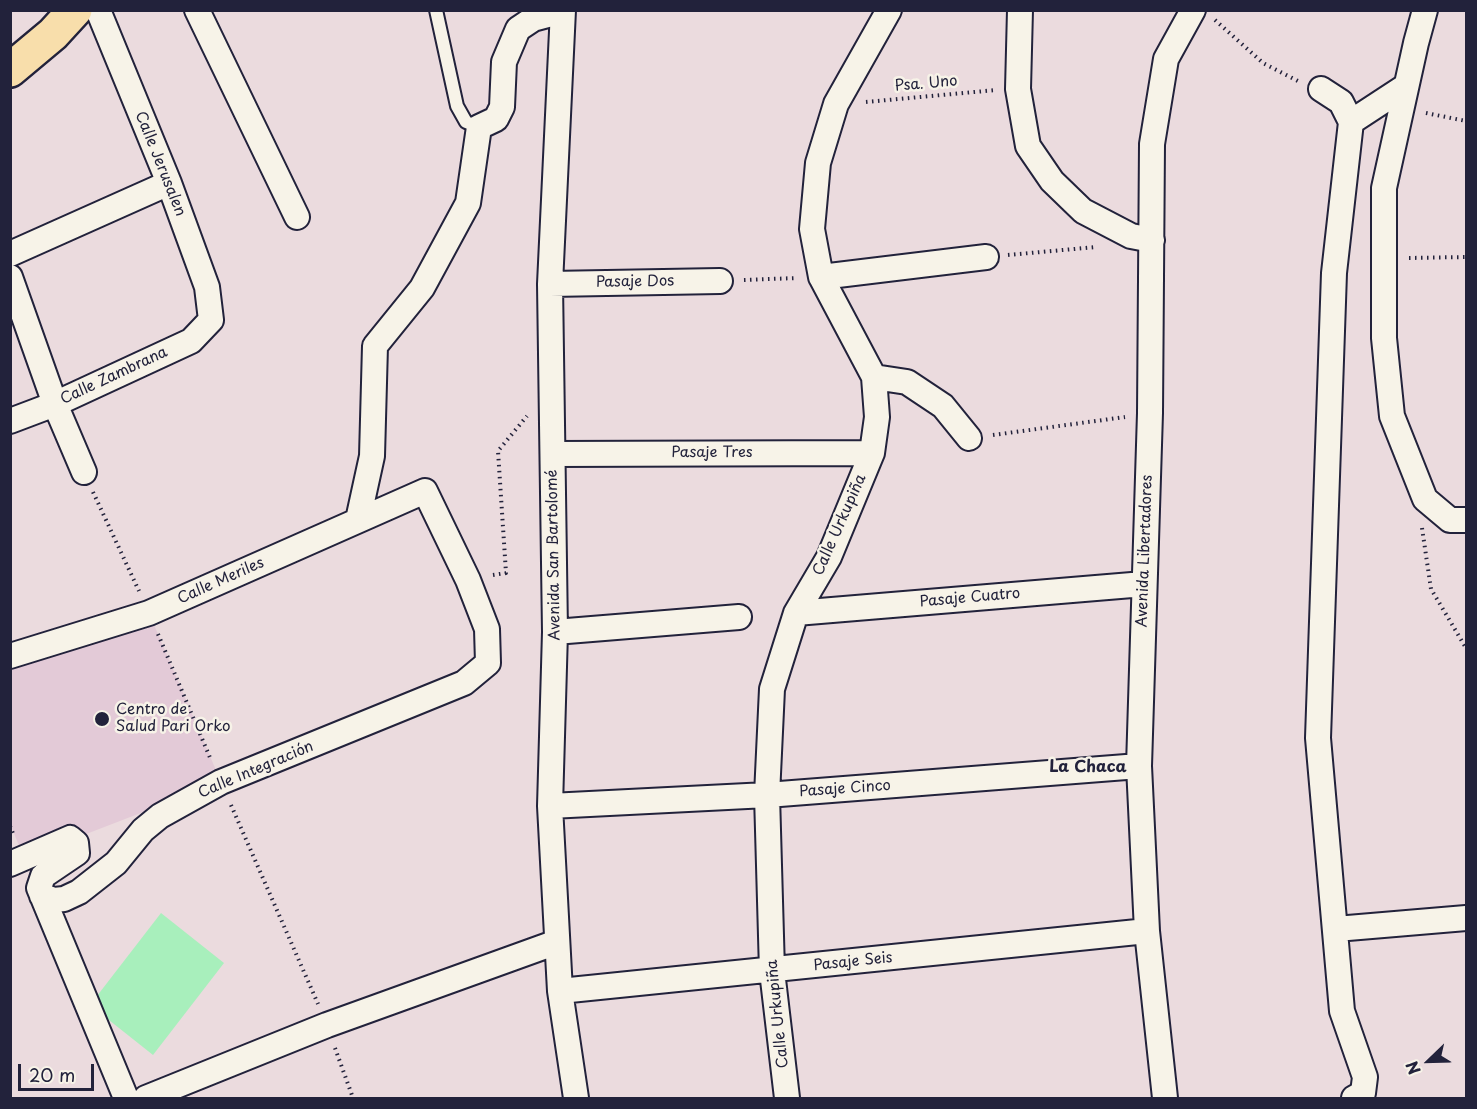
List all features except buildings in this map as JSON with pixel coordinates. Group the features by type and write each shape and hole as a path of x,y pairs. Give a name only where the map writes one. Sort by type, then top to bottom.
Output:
{"main road":[{"path":"10,70 53,34 75,10"}],"street":[{"name":"Calle Jerusalen","path":"98,10 169,183 207,287 211,320"},
{"path":"197,10 297,217"},
{"name":"Calle Urkupiña","path":"787,1098 772,971 767,795 772,689 796,613 829,557 872,453 878,417 874,377 821,277 812,229 818,163 836,104 889,10"},
{"path":"1020,10 1018,89 1028,146 1052,181 1083,211 1142,238"},
{"path":"1425,10 1384,188 1384,338 1392,416 1425,499 1450,520 1467,520"},
{"path":"358,520 372,456 375,346 422,288 468,203 479,127 496,119 502,106 504,62 518,29 533,19 563,11"},
{"name":"Avenida San Bartolomé","path":"563,11 550,284 555,632 550,806 560,991 576,1098"},
{"name":"Avenida Libertadores","path":"1159,1098 1147,931 1139,766 1150,413 1142,238 1152,144 1166,59 1203,14"},
{"path":"1321,90 1341,102 1351,122 1334,273 1318,738 1342,1011 1365,1077 1363,1093 1354,1098"},
{"path":"1351,122 1404,97"},
{"path":"10,254 169,183"},
{"path":"821,277 986,257"},
{"path":"10,277 56,404 84,472"},
{"name":"Pasaje Dos","path":"550,284 720,281"},
{"name":"Calle Zambrana","path":"10,421 56,404 190,341 211,320"},
{"path":"874,377 907,382 943,406 969,438"},
{"name":"Pasaje Tres","path":"553,454 872,453"},
{"name":"Calle Meriles","path":"10,656 149,613 425,491 468,580"},
{"name":"Calle Integración","path":"42,896 54,900 64,899 79,892 116,863 143,830 160,816 221,782 464,682 488,663 487,629 468,580"},
{"name":"Pasaje Cuatro","path":"796,613 1144,584"},
{"path":"555,632 739,617"},
{"name":"Pasaje Cinco","path":"550,806 767,795 1139,766"},
{"path":"17,861 70,837 76,843 77,853 43,876 39,888 126,1098"},
{"path":"1336,929 1467,918"},
{"name":"Pasaje Seis","path":"560,991 1147,931"},
{"path":"146,1098 327,1025 557,942"}],"lane":[{"path":"436,10 457,106 466,122 479,127"}],"path":[{"path":"1203,14 1263,63 1288,77 1321,90"},
{"name":"Psa. Uno","path":"836,104 1018,89"},
{"path":"1404,97 1467,121"},
{"path":"986,257 1103,246 1142,238"},
{"path":"1384,258 1467,257"},
{"path":"720,281 821,277"},
{"path":"468,580 506,573 498,451 551,387"},
{"path":"969,438 1150,413"},
{"path":"84,472 149,613 327,1025 353,1098"},
{"path":"1421,520 1431,589 1467,648"}],"shaded area":[{"name":"Centro de Salud Pari Orko","path":"149,613 221,782 24,858 11,826 10,656"}],"green space":[{"path":"161,913 224,963 153,1055 90,1005"}],"place":[{"name":"Centro de Salud Pari Orko","path":"102,719"}],"district":[{"name":"La Chaca","path":"1088,768"}]}
